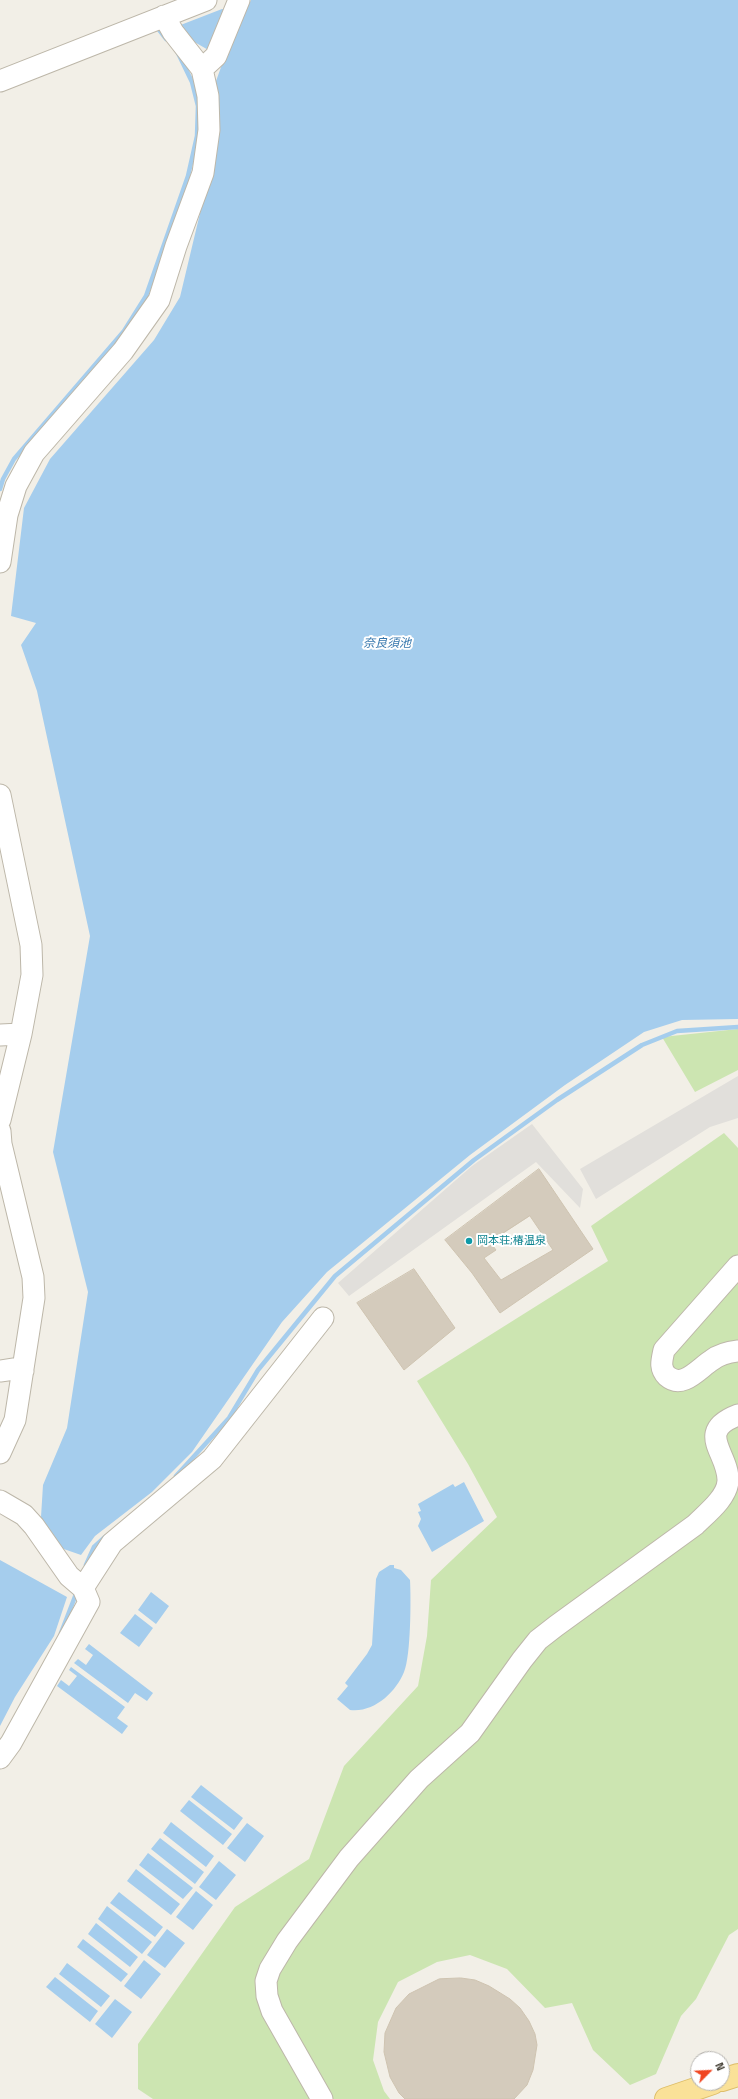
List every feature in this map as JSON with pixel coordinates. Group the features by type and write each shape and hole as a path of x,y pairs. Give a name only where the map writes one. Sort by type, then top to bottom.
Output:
{"main road":[{"path":"666,2099 690,2091"}],"street":[{"path":"0,81 206,0"},
{"path":"0,562 7,515 14,493 34,453 123,351 159,300 176,246 203,173 209,130 209,62 238,4"},
{"path":"164,16 173,32 209,62"},
{"path":"0,795 31,945 32,975 21,1034 0,1120"},
{"path":"0,1035 21,1034"},
{"path":"0,1131 0,1144 33,1277 34,1298 15,1420 0,1453"},
{"path":"738,1266 664,1350 661,1367 664,1373 672,1380 679,1381 692,1375 712,1359 726,1353 738,1351"},
{"path":"83,1588 112,1543 212,1459 323,1318"},
{"path":"0,1371 14,1369 23,1371"},
{"path":"322,2099 272,2011 267,1996 266,1981 270,1969 287,1941 349,1858 419,1779 470,1733 508,1678 538,1640 695,1525 722,1497 728,1482 717,1444 717,1432 720,1424 738,1415"},
{"path":"0,1501 24,1515 34,1526 69,1576 83,1588 88,1602 11,1742 0,1758"}],"green space":[{"path":"738,1029 738,1070 695,1092 662,1037"},
{"path":"724,1133 738,1148 738,1929 729,1935 696,1999 681,2016 656,2074 630,2085 593,2050 572,2003 545,2008 507,1969 470,1955 437,1962 398,1982 378,2022 373,2060 384,2091 390,2099 153,2099 138,2089 138,2044 235,1907 309,1859 344,1766 418,1686 427,1636 431,1580 497,1517 468,1464 417,1381 608,1261 591,1226"}],"shaded area":[{"path":"738,1076 738,1118 710,1127 596,1199 580,1169"},
{"path":"532,1124 583,1189 580,1208 536,1162 349,1296 338,1283 472,1166"}],"water":[{"name":"奈良須池","path":"251,0 738,0 738,1019 682,1020 644,1032 565,1085 470,1155 327,1272 282,1322 192,1452 152,1492 95,1536 81,1555 58,1547 41,1517 43,1485 67,1428 88,1292 53,1152 90,936 37,691 21,645 36,623 11,616 24,508 50,459 154,340 180,297 212,163 217,123 216,81 224,59 184,36 178,26 222,9 228,9 243,16"},
{"path":"464,1482 484,1521 432,1552 418,1526 421,1519 418,1512 421,1511 418,1504 453,1484 455,1487"},
{"path":"0,1560 67,1597 54,1636 15,1697 0,1726"},
{"path":"390,1565 394,1565 394,1568 401,1570 410,1580 410,1627 408,1653 404,1672 396,1687 376,1705 359,1710 350,1710 337,1699 348,1686 345,1683 372,1645 376,1579 379,1572"},
{"path":"151,1592 169,1606 156,1624 138,1610"},
{"path":"135,1614 153,1628 139,1647 120,1633"},
{"path":"89,1644 153,1693 147,1701 135,1693 128,1703 74,1663 78,1659 86,1665 93,1655 85,1649"},
{"path":"71,1667 125,1707 117,1718 128,1726 122,1734 57,1686 61,1680 69,1686 77,1676 69,1670"},
{"path":"201,1785 243,1818 234,1830 191,1797"},
{"path":"189,1800 232,1834 223,1845 180,1811"},
{"path":"171,1822 214,1856 206,1867 163,1833"},
{"path":"247,1823 264,1836 245,1862 227,1848"},
{"path":"160,1838 204,1872 195,1884 151,1849"},
{"path":"148,1853 193,1888 183,1899 139,1865"},
{"path":"219,1861 236,1875 216,1900 199,1887"},
{"path":"136,1869 180,1904 171,1915 127,1881"},
{"path":"196,1891 213,1905 193,1930 176,1917"},
{"path":"119,1892 163,1927 155,1937 110,1903"},
{"path":"107,1906 152,1942 142,1954 98,1919"},
{"path":"96,1923 138,1957 130,1967 88,1934"},
{"path":"167,1929 185,1943 165,1968 147,1955"},
{"path":"83,1939 128,1974 121,1982 77,1947"},
{"path":"144,1960 161,1974 141,1999 124,1986"},
{"path":"67,1963 110,1996 101,2007 59,1974"},
{"path":"55,1977 98,2011 90,2022 46,1987"},
{"path":"115,1999 132,2012 112,2038 95,2024"}],"building":[{"name":"岡本荘;椿温泉","path":"539,1169 593,1249 500,1313 472,1273 445,1240","holes":["530,1216 553,1250 501,1280 484,1258 496,1250 490,1242"]},
{"path":"414,1269 455,1328 404,1370 357,1303"},
{"path":"461,1978 475,1980 489,1986 510,1999 520,2008 529,2021 535,2034 537,2045 533,2070 527,2085 514,2099 405,2099 399,2093 390,2077 384,2052 385,2033 396,2008 409,1994 439,1979"}],"waterway":[{"path":"156,26 166,39"},
{"path":"0,489 3,479 14,459 124,331 146,296 188,176 197,136 198,106 192,82 178,53"},
{"path":"176,1476 229,1418 258,1370 335,1276 474,1160 557,1100 642,1045 677,1031 738,1027"},
{"path":"86,1565 94,1547 105,1537"},
{"path":"61,1633 76,1594"}],"place":[{"name":"岡本荘;椿温泉","path":"469,1241"}]}
